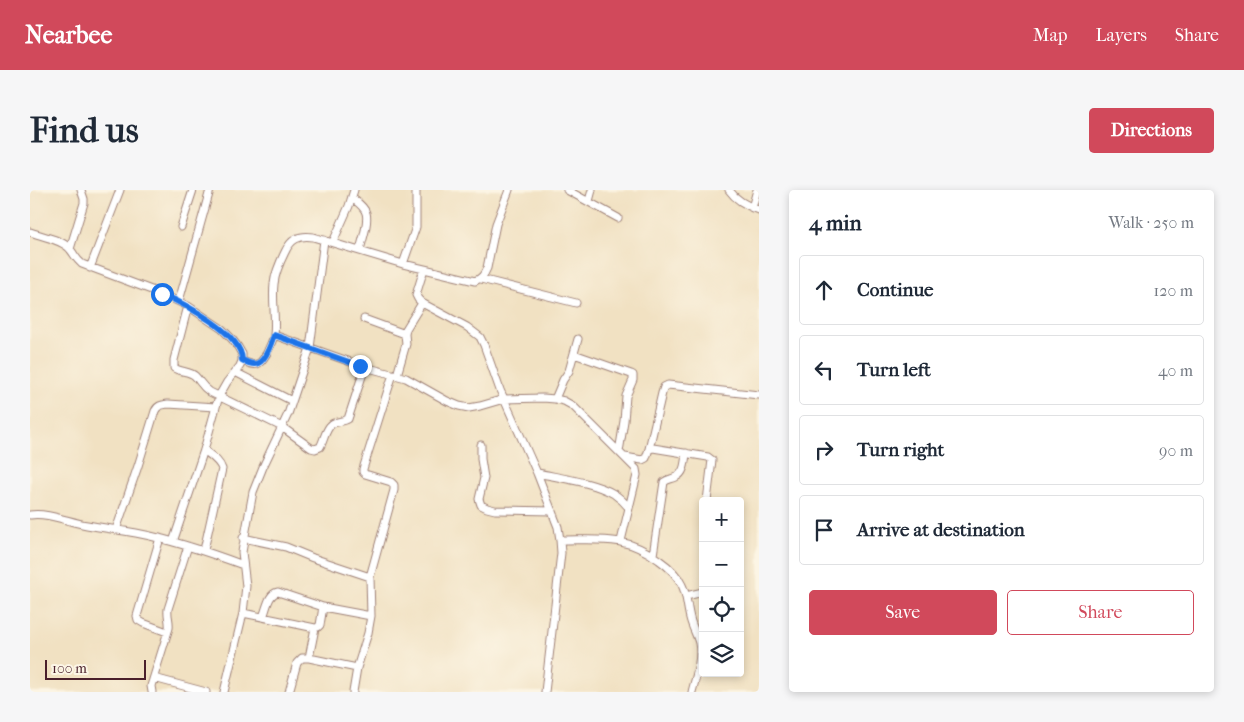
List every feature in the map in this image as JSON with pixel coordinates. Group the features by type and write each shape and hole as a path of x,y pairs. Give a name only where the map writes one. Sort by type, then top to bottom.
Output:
{"street":[{"path":"70,249 84,203 81,190"},
{"path":"90,268 120,190"},
{"path":"181,227 193,190"},
{"path":"180,302 210,190"},
{"path":"333,242 354,190"},
{"path":"403,264 416,227 416,190"},
{"path":"481,279 487,268 496,224 509,190"},
{"path":"567,190 618,218"},
{"path":"589,201 592,190"},
{"path":"729,190 740,201 756,209 757,190"},
{"path":"352,198 360,204 366,213 367,222 360,250"},
{"path":"30,232 65,244 76,259 90,268 162,294 188,306 222,329 232,339 242,354 240,366 219,396 204,450 173,542"},
{"path":"242,360 258,364 272,342 274,335 274,282 276,272 286,249 298,237 305,236 333,242 403,264 475,281 481,279 576,303"},
{"path":"224,692 243,613 246,586 242,552 243,538 252,492 282,427 310,348 324,240"},
{"path":"424,269 416,295 418,300 467,327 480,337 500,390 537,473 558,527 561,553 546,692"},
{"path":"353,692 357,668 368,633 371,616 370,578 394,490 394,485 387,480 365,474 363,469 406,344 405,334 408,324 422,303"},
{"path":"188,306 174,360 174,368 195,376 205,389 282,427 311,448 320,447 330,425 344,422 348,419 365,367"},
{"path":"364,319 405,334"},
{"path":"274,335 365,367 406,378 459,406 468,408 504,399 554,398 573,406 636,469 637,475 622,542"},
{"path":"554,398 569,371 578,339"},
{"path":"574,354 633,376 626,396 622,455"},
{"path":"235,372 292,401"},
{"path":"622,455 642,460 646,458 662,392 664,387 668,385 759,396"},
{"path":"116,530 155,411 158,407 168,404 216,407"},
{"path":"481,445 484,478 479,499 481,505 494,510 552,511"},
{"path":"649,449 686,453 708,457 712,460 707,497"},
{"path":"204,450 217,460 222,469 204,550"},
{"path":"653,555 664,482 682,473 686,453"},
{"path":"537,473 603,489 615,494 629,508"},
{"path":"31,514 42,514 85,525 160,538 204,550 243,565"},
{"path":"160,538 137,616 138,620 143,623 167,632"},
{"path":"243,538 286,546 313,558 370,578"},
{"path":"560,540 608,540 622,542 653,555 676,574 686,596 690,620 700,650 692,692"},
{"path":"152,692 154,678 170,622 168,609 188,546"},
{"path":"263,617 271,596 278,592 323,607 371,616"},
{"path":"686,596 699,593"},
{"path":"309,658 316,628 320,625 323,607"},
{"path":"243,613 316,628"},
{"path":"289,692 298,663 302,658 357,668"},
{"path":"154,678 206,692"}],"route":[{"path":"162,294 194,310 222,329 238,347 242,354 242,360 252,364 258,364 264,358 274,335 360,366"}]}
